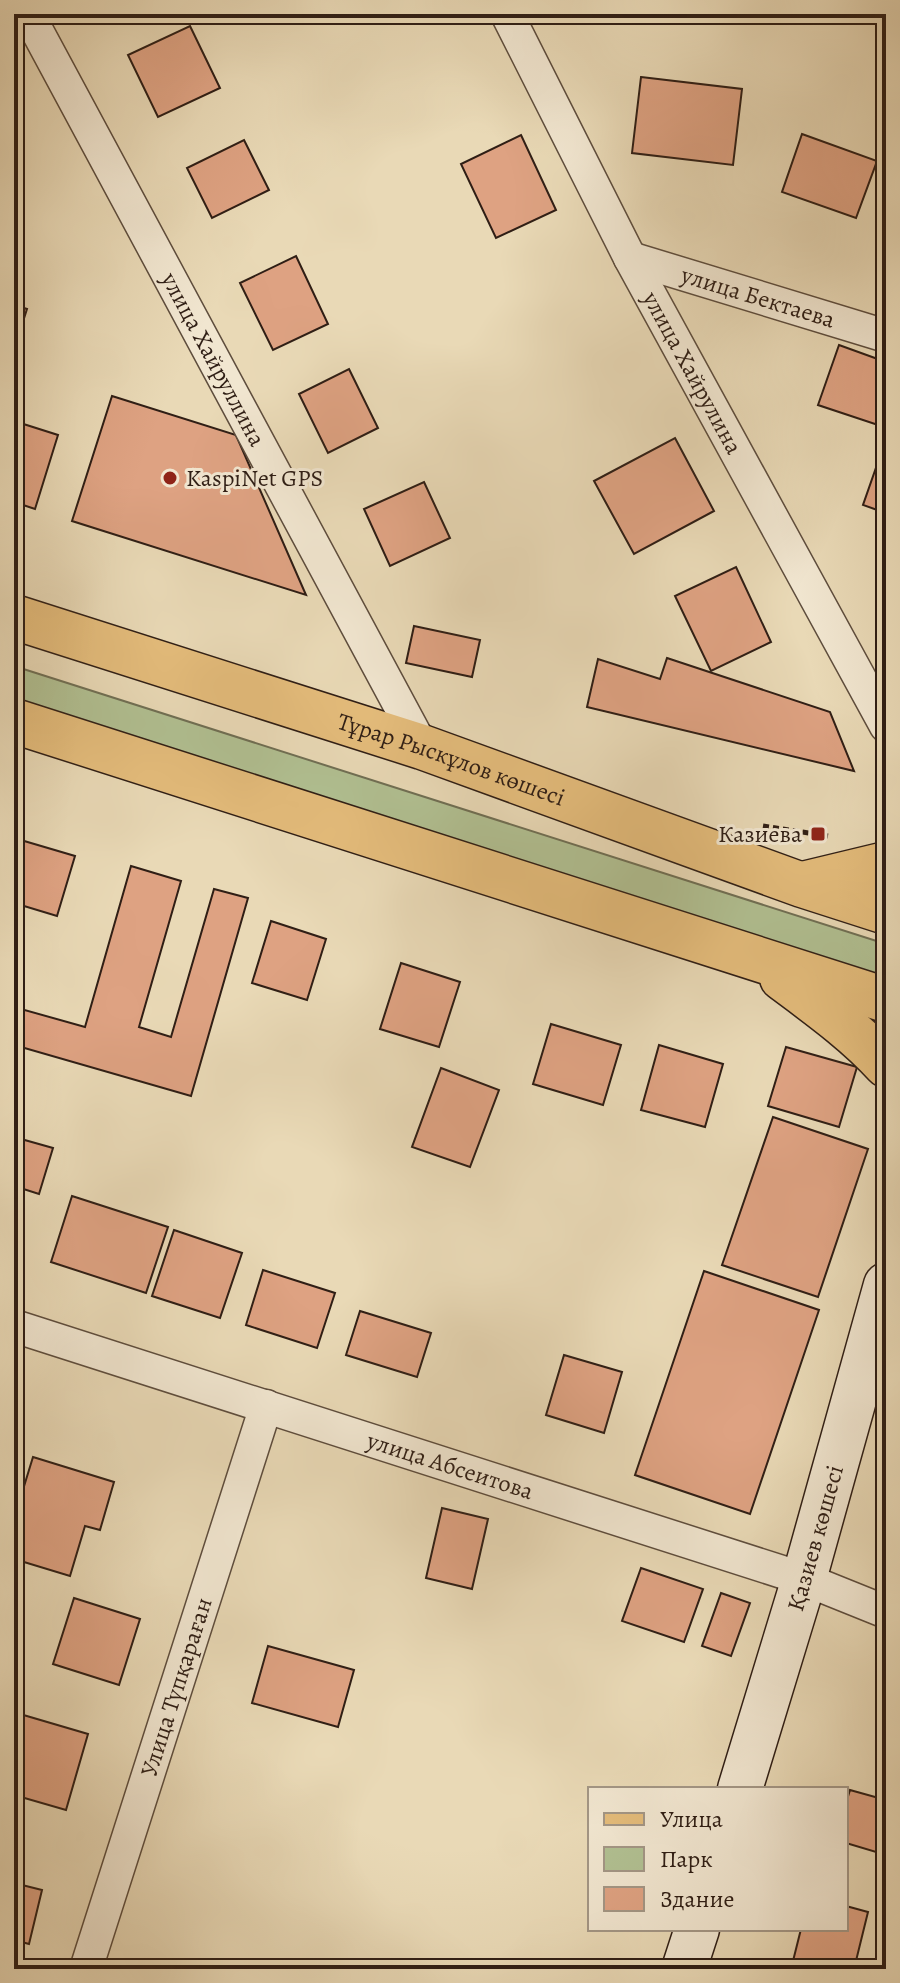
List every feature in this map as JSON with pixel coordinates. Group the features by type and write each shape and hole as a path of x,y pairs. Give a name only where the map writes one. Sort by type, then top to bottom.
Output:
{"main road":[{"name":"Тұрар Рыскұлов көшесі","path":"14,617 422,747 802,885 886,912"},
{"path":"14,721 886,1000"},
{"path":"802,885 886,864"},
{"path":"754,958 821,1008 886,1065"}],"street":[{"name":"улица Хайрулина","path":"507,14 630,258 886,726"},
{"name":"улица Хайруллина","path":"28,28 422,747"},
{"name":"улица Бектаева","path":"630,258 886,336"},
{"name":"Қазиев көшесі","path":"741,1787 804,1579 886,1285"},
{"name":"улица Абсеитова","path":"14,1326 804,1579 886,1612"},
{"name":"Улица Түпқараған","path":"86,1969 266,1406"},
{"path":"684,1969 696,1931"}],"green space":[{"path":"14,666 886,944 884,979 14,702"}],"building":[{"path":"190,26 220,88 158,117 128,55"},
{"path":"641,77 742,89 733,165 632,153"},
{"path":"802,134 877,161 856,218 782,192"},
{"path":"521,135 556,210 496,238 461,164"},
{"path":"244,140 269,190 212,218 187,168"},
{"path":"296,256 328,324 273,350 240,283"},
{"path":"14,305 27,309 14,350"},
{"path":"839,345 886,362 884,427 818,405"},
{"path":"349,369 378,428 328,453 299,394"},
{"name":"KaspiNet GPS","path":"112,396 236,435 306,595 72,521"},
{"path":"14,421 58,435 35,509 14,502"},
{"path":"675,438 714,511 634,554 594,481"},
{"path":"886,439 886,513 863,505"},
{"path":"424,482 450,538 390,566 364,509"},
{"path":"736,567 771,642 711,671 675,596"},
{"path":"414,626 480,640 472,677 406,663"},
{"path":"667,658 830,712 854,771 587,707 598,659 660,679"},
{"path":"14,838 75,856 57,916 14,903"},
{"path":"131,866 181,881 139,1027 171,1037 214,889 248,898 191,1096 14,1045 14,1007 85,1027"},
{"path":"271,921 326,939 307,1000 252,983"},
{"path":"401,963 460,982 439,1047 380,1029"},
{"path":"551,1024 621,1045 603,1105 533,1084"},
{"path":"659,1045 723,1064 705,1127 641,1110"},
{"path":"786,1047 857,1067 839,1127 768,1106"},
{"path":"441,1068 499,1090 470,1167 412,1147"},
{"path":"773,1117 868,1149 818,1297 722,1265"},
{"path":"14,1137 53,1148 39,1194 14,1186"},
{"path":"72,1196 168,1227 146,1293 51,1262"},
{"path":"174,1230 242,1253 220,1318 152,1296"},
{"path":"263,1270 335,1293 317,1348 246,1325"},
{"path":"704,1271 819,1310 750,1514 635,1475"},
{"path":"360,1311 431,1333 417,1377 346,1355"},
{"path":"564,1355 622,1372 604,1433 546,1415"},
{"path":"33,1457 114,1482 100,1530 85,1526 70,1576 14,1559 14,1519"},
{"path":"442,1508 488,1519 472,1589 426,1578"},
{"path":"641,1568 703,1589 684,1642 622,1621"},
{"path":"721,1593 750,1603 731,1656 702,1646"},
{"path":"74,1598 140,1619 119,1685 53,1664"},
{"path":"268,1646 354,1670 338,1727 252,1703"},
{"path":"20,1714 88,1734 66,1810 14,1795 14,1736"},
{"path":"850,1790 886,1800 886,1855 848,1844"},
{"path":"14,1883 42,1890 29,1944 14,1940"},
{"path":"848,1907 868,1912 854,1969 791,1969 800,1931 848,1931"}],"place":[{"name":"KaspiNet GPS","path":"170,478"},
{"name":"Казиева","path":"818,834"}]}
